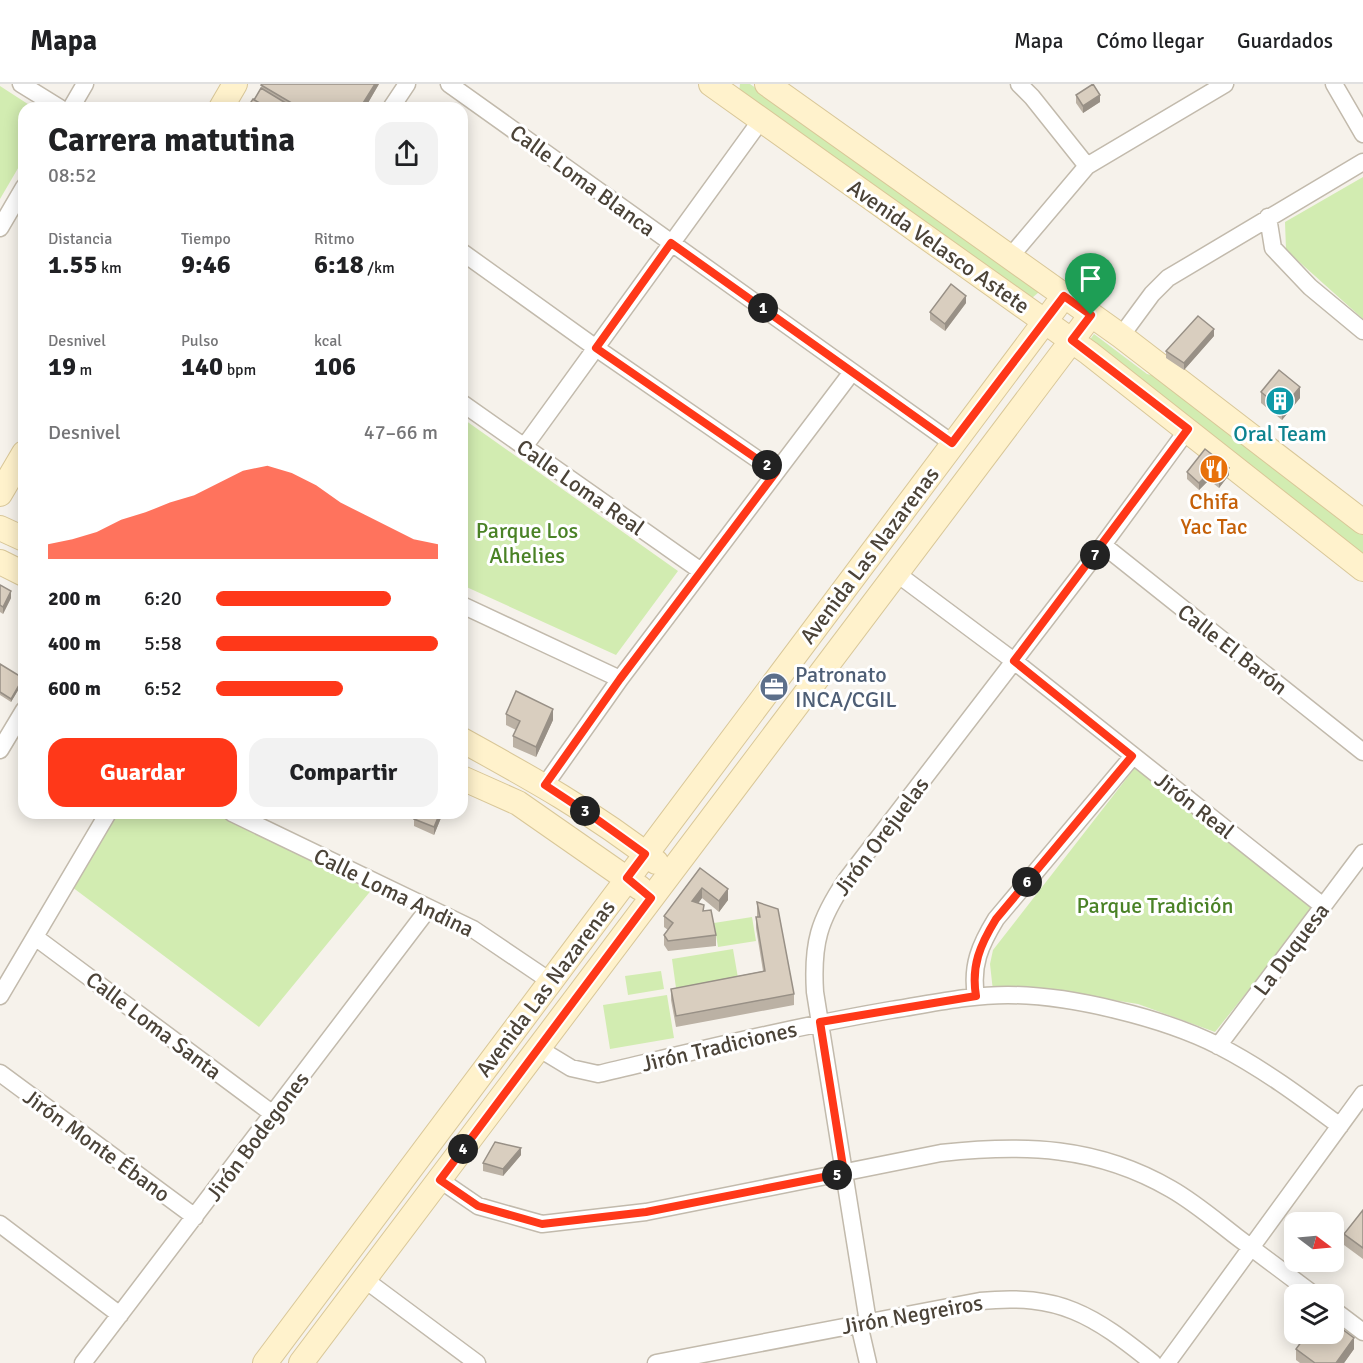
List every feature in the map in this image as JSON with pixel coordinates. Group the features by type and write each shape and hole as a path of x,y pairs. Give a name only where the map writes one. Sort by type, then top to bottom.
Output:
{"street":[{"path":"21,84 50,102"},
{"path":"74,102 85,84"},
{"path":"224,102 235,84"},
{"path":"395,102 407,84"},
{"name":"Calle Loma Blanca","path":"449,84 952,443"},
{"name":"Avenida Velasco Astete","path":"766,84 1122,336 1363,522"},
{"path":"1019,84 1087,166"},
{"path":"1010,257 1087,166 1225,84"},
{"path":"1334,84 1363,134"},
{"name":"Avenida Velasco Astete","path":"722,87 761,120 1072,340 1363,569"},
{"path":"524,447 761,120"},
{"path":"1122,336 1160,285 1268,217 1363,162"},
{"path":"0,228 18,197"},
{"path":"1268,217 1273,248 1310,287 1363,331"},
{"path":"468,256 776,472"},
{"name":"Avenida Las Nazarenas","path":"265,1363 1064,296"},
{"name":"Avenida Las Nazarenas","path":"301,1363 1091,315"},
{"path":"545,785 620,679 852,372"},
{"name":"Calle Loma Real","path":"468,407 701,571"},
{"name":"Jirón Orejuelas","path":"868,1363 844,1173 820,1022 814,965 821,922 831,901 846,880 1188,429"},
{"path":"0,494 18,463"},
{"path":"0,528 18,536"},
{"name":"Calle El Barón","path":"1102,545 1363,752"},
{"path":"0,562 18,571"},
{"name":"Jirón Real","path":"896,573 1014,661 1323,906"},
{"path":"468,608 620,679"},
{"path":"0,750 18,722"},
{"path":"468,743 545,785 670,873"},
{"path":"976,996 973,980 975,962 983,941 996,919 1132,756"},
{"path":"468,781 518,803 627,878 651,898"},
{"path":"0,996 104,819"},
{"name":"Calle Loma Andina","path":"244,819 472,930 550,981"},
{"name":"La Duquesa","path":"1218,1046 1363,853"},
{"name":"Jirón Bodegones","path":"83,1363 429,908"},
{"name":"Calle Loma Santa","path":"35,937 273,1114"},
{"name":"Jirón Tradiciones","path":"538,1048 571,1068 598,1074 820,1022 976,996 1010,995 1070,1001 1154,1021 1186,1032 1218,1046 1294,1092 1340,1126"},
{"name":"Jirón Monte Ébano","path":"0,1073 195,1217"},
{"path":"1167,1363 1363,1094"},
{"path":"440,1180 478,1206 542,1224 646,1212 941,1153 990,1148 1039,1148 1078,1154 1113,1163 1145,1175 1170,1188 1192,1202 1300,1284"},
{"path":"0,1224 120,1315"},
{"path":"364,1279 477,1363"},
{"name":"Jirón Negreiros","path":"656,1363 1003,1298 1055,1303 1080,1312 1114,1332 1153,1363"},
{"path":"1344,1318 1363,1332"}],"green space":[{"path":"740,84 750,84 1040,287 1039,292 1032,298 739,92"},
{"path":"0,86 25,102 18,102 18,168 0,199"},
{"path":"1363,177 1363,319 1286,250 1285,222"},
{"path":"1094,334 1147,374 1163,378 1363,533 1363,555 1089,341"},
{"name":"Parque Los Alhelies","path":"468,422 678,571 616,655 468,588"},
{"name":"Parque Tradición","path":"1137,765 1316,906 1215,1032 1138,1004 1062,992 993,991 990,964 993,950"},
{"path":"112,819 231,819 373,888 259,1027 72,887"},
{"path":"752,917 756,941 718,947 714,923"},
{"path":"733,949 738,978 676,988 672,959"},
{"path":"661,971 664,989 628,995 625,976"},
{"path":"667,995 674,1038 610,1049 603,1005"}],"building":[{"path":"375,84 364,102 290,102 261,85"},
{"path":"1093,84 1100,95 1083,106 1076,95"},
{"path":"261,88 284,102 258,102 254,100"},
{"path":"951,284 966,296 945,324 930,312"},
{"path":"1198,316 1214,329 1184,363 1166,351"},
{"path":"1279,370 1300,387 1282,409 1261,392"},
{"path":"1205,449 1229,468 1219,481 1209,473 1199,483 1187,472"},
{"path":"0,585 11,591 3,607 0,605"},
{"path":"0,664 18,675 18,687 11,699 0,692"},
{"path":"516,691 553,709 536,747 513,736 520,721 506,714"},
{"path":"414,819 437,819 434,827"},
{"path":"700,868 728,889 719,901 702,888 692,901 704,905 703,911 711,910 716,935 668,941 664,935 673,923 664,916"},
{"path":"757,902 778,909 794,994 676,1016 671,989 765,971 756,917 760,917"},
{"path":"495,1142 521,1148 503,1169 483,1163"},
{"path":"1363,1210 1363,1248 1344,1234"},
{"path":"1344,1330 1354,1338 1336,1363 1315,1363 1296,1349 1300,1344 1344,1344"}],"place":[{"name":"Oral Team","path":"1280,401"},
{"name":"Chifa Yac Tac","path":"1214,469"},
{"name":"Patronato INCA/CGIL","path":"774,687"}],"route":[{"path":"671,243 952,443 1064,296 1091,315 1072,340 1188,429 1014,661 1132,756 996,919 983,941 975,962 973,980 976,996 820,1022 844,1173 646,1212 542,1224 478,1206 440,1180 651,898 627,878 645,854 545,785 620,679 776,472 596,348 671,243"}]}
